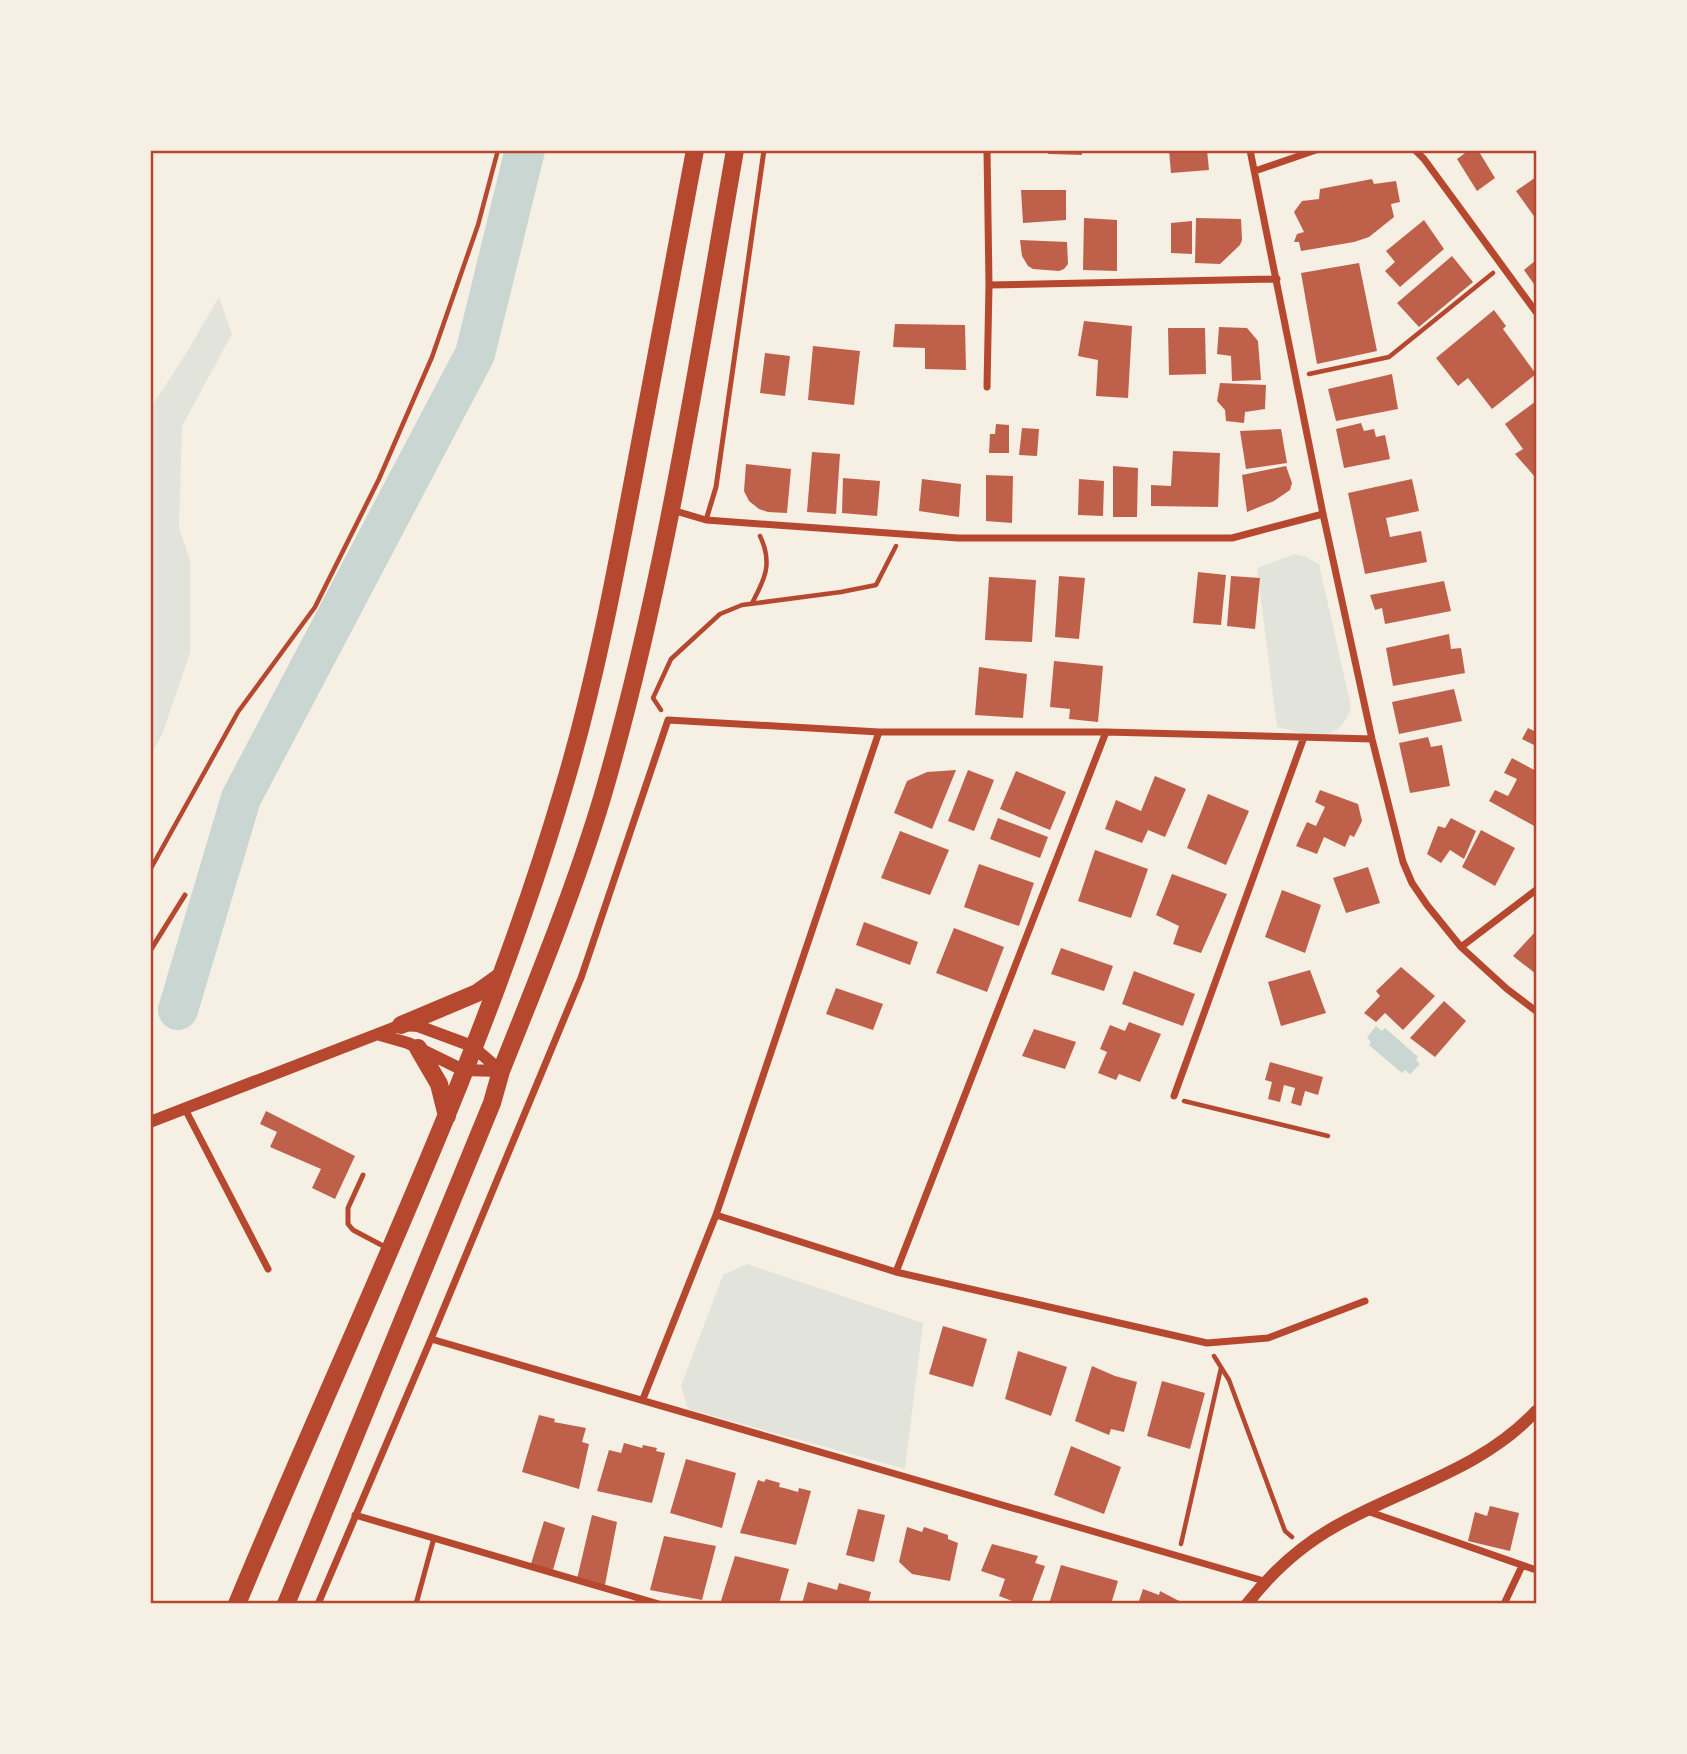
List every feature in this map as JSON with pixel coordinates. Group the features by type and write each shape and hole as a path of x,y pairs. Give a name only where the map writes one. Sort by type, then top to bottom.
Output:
{"main road":[{"path":"237,1604 447,1116 531,893 564,788 603,638 695,150"},
{"path":"286,1604 492,1103 501,1071 576,878 602,797 672,510 735,150"},
{"path":"401,1025 477,993 499,977"},
{"path":"418,1048 439,1084 447,1116"}],"street":[{"path":"987,150 987,387"},
{"path":"1250,150 1323,514 1372,739 1403,862 1412,883 1427,905 1461,947 1536,1011"},
{"path":"1255,171 1316,150"},
{"path":"1415,150 1536,312"},
{"path":"989,285 1277,279"},
{"path":"672,510 706,520 958,538 1233,538 1323,514"},
{"path":"318,1604 581,978 668,720 879,732 1106,732 1372,739"},
{"path":"643,1399 716,1215 879,732"},
{"path":"896,1272 1106,732"},
{"path":"1174,1096 1304,737"},
{"path":"1461,947 1536,890"},
{"path":"150,1122 401,1025 418,1026 472,1046 501,1071"},
{"path":"378,1035 395,1038 463,1070 501,1071"},
{"path":"185,1109 268,1269"},
{"path":"716,1215 896,1272 1207,1343 1268,1338 1365,1301"},
{"path":"431,1339 1264,1581"},
{"path":"1247,1604 1264,1581 1303,1548 1335,1526 1436,1480 1491,1449 1536,1411"},
{"path":"1367,1511 1536,1570"},
{"path":"355,1515 659,1604"},
{"path":"1504,1604 1522,1566"}],"lane":[{"path":"706,520 716,487 764,150"},
{"path":"150,951 185,895"},
{"path":"363,1175 348,1208 348,1224 353,1230 391,1250"},
{"path":"416,1604 434,1538"}],"path":[{"path":"150,870 238,712 315,607 379,479 432,357 478,225 498,150"},
{"path":"1295,377 1389,357 1503,266"},
{"path":"752,603 766,577 766,550 753,523"},
{"path":"668,720 653,698 671,659 720,614 752,603 876,585 902,534"},
{"path":"1174,1096 1178,1100 1328,1136"},
{"path":"1207,1343 1229,1380 1285,1531 1303,1548"},
{"path":"1178,1556 1221,1367"}],"shaded area":[{"path":"219,297 232,334 182,426 179,528 190,560 190,653 162,735 151,754 151,407"},
{"path":"1295,554 1319,564 1351,707 1346,720 1339,728 1321,735 1277,727 1257,568"},
{"path":"1376,1026 1382,1031 1385,1028 1418,1057 1416,1060 1420,1064 1410,1074 1405,1070 1402,1073 1369,1045 1371,1042 1367,1038"},
{"path":"747,1264 923,1323 905,1469 688,1409 681,1386 723,1275"}],"building":[{"path":"1048,150 1082,150 1082,155 1048,154"},
{"path":"1169,150 1207,150 1209,170 1171,173"},
{"path":"1469,150 1478,150 1495,178 1477,191 1457,159"},
{"path":"1536,177 1536,219 1516,191"},
{"path":"1372,179 1374,184 1396,181 1400,202 1391,204 1394,217 1369,237 1301,251 1299,242 1294,242 1297,234 1304,232 1294,212 1302,201 1319,199 1320,189"},
{"path":"1021,190 1066,190 1066,220 1023,223"},
{"path":"1084,218 1117,220 1117,271 1083,270"},
{"path":"1196,218 1241,219 1240,245 1220,264 1195,263"},
{"path":"1424,220 1444,249 1400,287 1385,271 1395,262 1386,251"},
{"path":"1192,221 1192,254 1171,253 1171,223"},
{"path":"1020,240 1067,242 1068,264 1059,271 1033,269 1022,256"},
{"path":"1452,256 1473,282 1419,327 1397,303"},
{"path":"1536,260 1536,287 1524,270"},
{"path":"1359,263 1377,351 1317,364 1301,273"},
{"path":"1494,310 1506,326 1503,329 1536,374 1492,409 1468,378 1458,386 1436,358"},
{"path":"1084,321 1132,326 1128,398 1096,396 1098,360 1078,356"},
{"path":"895,324 965,325 966,370 925,369 925,348 893,347"},
{"path":"1219,327 1247,328 1258,341 1261,380 1232,381 1231,356 1217,354"},
{"path":"1168,328 1205,328 1206,374 1169,375"},
{"path":"813,346 860,351 854,405 808,400"},
{"path":"765,353 790,356 785,396 760,393"},
{"path":"1392,374 1398,409 1336,421 1328,389"},
{"path":"1220,383 1266,385 1265,409 1245,412 1244,423 1226,421 1225,410 1217,401"},
{"path":"1536,401 1535,477 1515,454 1523,449 1505,424"},
{"path":"1361,423 1364,431 1374,429 1376,437 1385,435 1390,459 1344,468 1336,429"},
{"path":"996,424 1009,425 1009,453 989,453 990,434 995,434"},
{"path":"1022,428 1039,429 1037,456 1019,455"},
{"path":"1281,429 1287,463 1246,469 1240,431"},
{"path":"1173,451 1220,453 1218,507 1151,506 1151,485 1171,486"},
{"path":"812,452 840,454 836,514 807,512"},
{"path":"746,464 791,469 787,513 768,512 749,501 744,491"},
{"path":"1113,466 1138,468 1137,517 1113,517"},
{"path":"1286,466 1292,483 1290,490 1274,501 1247,512 1242,475"},
{"path":"986,475 1013,476 1012,523 986,521"},
{"path":"843,478 880,481 877,516 842,513"},
{"path":"922,479 961,484 959,517 919,511"},
{"path":"1079,479 1104,481 1103,516 1078,515"},
{"path":"1412,479 1419,511 1386,518 1390,537 1421,531 1427,562 1365,574 1348,493"},
{"path":"1198,572 1226,575 1221,625 1193,623"},
{"path":"1059,576 1085,578 1079,639 1055,637"},
{"path":"1231,576 1260,578 1255,629 1227,626"},
{"path":"989,577 1036,580 1032,642 985,640"},
{"path":"1444,581 1451,611 1385,624 1382,608 1375,610 1370,595"},
{"path":"1449,634 1451,649 1461,648 1465,673 1393,686 1386,648"},
{"path":"1054,661 1103,666 1098,722 1069,719 1070,709 1050,707"},
{"path":"979,667 1027,674 1023,718 975,715"},
{"path":"1454,689 1462,721 1399,734 1392,702"},
{"path":"1528,728 1536,732 1536,746 1522,739"},
{"path":"1428,737 1431,747 1442,745 1450,786 1410,793 1399,743"},
{"path":"1512,758 1536,771 1536,827 1489,801 1495,790 1508,796 1513,787 1517,779 1504,773"},
{"path":"956,770 932,829 894,813 907,781 927,772"},
{"path":"968,770 994,780 974,831 948,821"},
{"path":"1016,771 1066,792 1050,830 1000,809"},
{"path":"1155,776 1186,789 1165,837 1148,830 1142,843 1105,829 1116,800 1141,811"},
{"path":"1320,790 1358,804 1362,821 1354,837 1350,835 1345,847 1324,837 1317,854 1296,846 1307,822 1316,826 1325,807 1315,802"},
{"path":"1208,794 1249,811 1226,865 1187,848"},
{"path":"998,818 1048,837 1040,858 990,839"},
{"path":"1451,818 1476,831 1464,859 1450,850 1441,863 1427,854 1438,826 1445,828"},
{"path":"1481,830 1515,848 1495,886 1462,867"},
{"path":"900,831 949,850 930,895 881,878"},
{"path":"1095,850 1148,869 1131,918 1078,901"},
{"path":"979,864 1034,883 1019,926 964,907"},
{"path":"1368,867 1380,903 1346,913 1333,878"},
{"path":"1172,874 1227,894 1201,953 1173,944 1179,926 1156,915"},
{"path":"1282,890 1321,905 1305,953 1265,937"},
{"path":"864,922 918,942 910,965 856,945"},
{"path":"954,928 1004,947 987,992 936,973"},
{"path":"1536,931 1536,974 1513,956"},
{"path":"1061,948 1113,966 1104,991 1051,974"},
{"path":"1401,967 1435,996 1403,1030 1385,1013 1376,1022 1364,1013 1380,996 1376,991"},
{"path":"1310,970 1326,1013 1281,1026 1268,982"},
{"path":"1134,971 1195,994 1183,1026 1122,1004"},
{"path":"836,988 883,1004 873,1030 826,1014"},
{"path":"1444,1001 1466,1021 1435,1057 1410,1038"},
{"path":"1129,1022 1161,1034 1140,1082 1119,1074 1116,1080 1098,1073 1107,1052 1100,1049 1110,1025 1125,1031"},
{"path":"1034,1029 1076,1042 1065,1069 1022,1056"},
{"path":"1270,1062 1323,1077 1318,1095 1305,1091 1301,1106 1291,1103 1295,1088 1284,1085 1280,1102 1268,1099 1272,1082 1265,1080"},
{"path":"266,1111 355,1156 335,1199 312,1188 321,1169 270,1147 277,1132 260,1124"},
{"path":"943,1326 987,1339 973,1387 929,1374"},
{"path":"1018,1351 1067,1367 1051,1416 1005,1399"},
{"path":"1092,1366 1137,1382 1124,1432 1111,1429 1109,1435 1075,1421"},
{"path":"1162,1381 1205,1393 1190,1449 1147,1436"},
{"path":"539,1415 555,1419 554,1422 586,1428 582,1442 589,1444 579,1489 522,1472"},
{"path":"624,1443 642,1448 643,1445 657,1448 656,1451 665,1453 652,1503 597,1491 609,1450 621,1453"},
{"path":"1071,1446 1121,1467 1104,1514 1054,1495"},
{"path":"686,1459 736,1473 722,1528 670,1513"},
{"path":"766,1479 780,1483 779,1487 798,1492 799,1488 811,1491 796,1545 740,1533 758,1480 764,1482"},
{"path":"1490,1506 1519,1513 1510,1551 1468,1541 1475,1512 1487,1516"},
{"path":"858,1509 885,1515 874,1562 846,1555"},
{"path":"592,1515 617,1522 605,1585 577,1579"},
{"path":"544,1521 565,1528 553,1570 531,1564"},
{"path":"907,1527 922,1532 924,1527 948,1535 948,1539 958,1543 950,1581 912,1574 899,1562"},
{"path":"664,1536 716,1546 702,1600 650,1590"},
{"path":"992,1544 1038,1556 1035,1563 1045,1566 1031,1604 1020,1604 999,1596 1005,1579 981,1571"},
{"path":"735,1556 789,1569 779,1604 720,1604"},
{"path":"1061,1565 1118,1581 1111,1604 1049,1604"},
{"path":"808,1582 837,1590 839,1583 871,1592 868,1604 802,1604"},
{"path":"1143,1589 1159,1595 1160,1591 1185,1604 1138,1604"}],"waterway":[{"path":"178,1010 241,798 475,354 525,150"}]}
